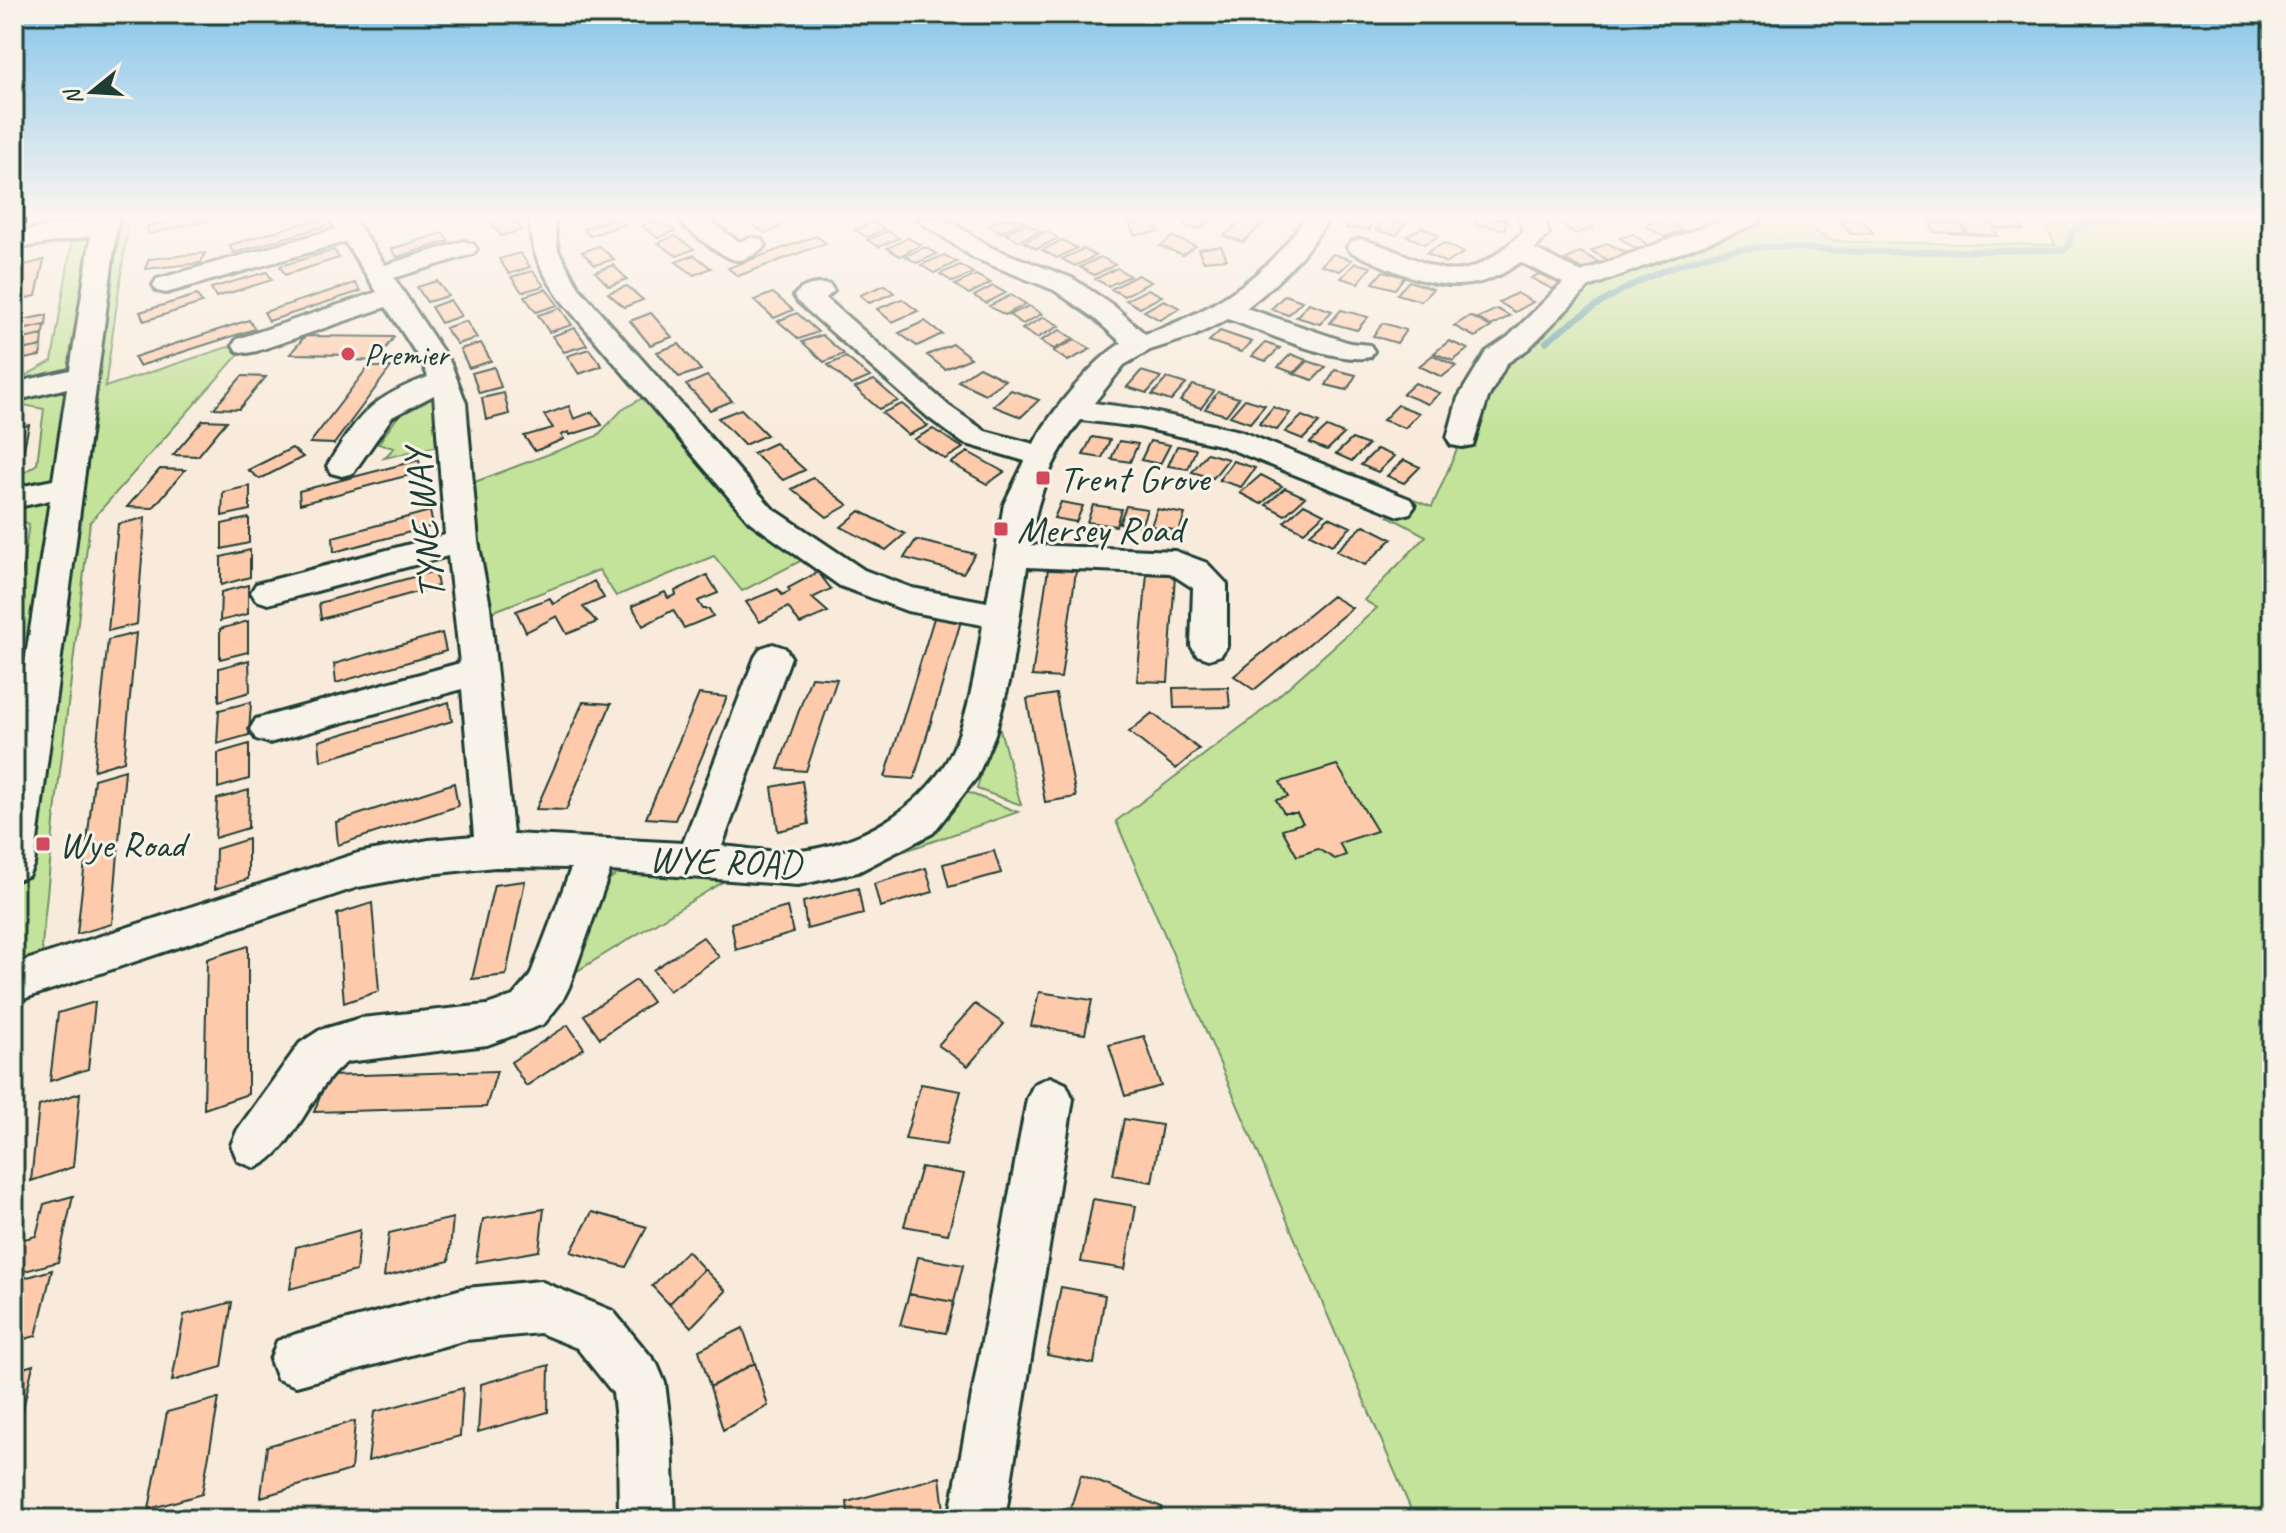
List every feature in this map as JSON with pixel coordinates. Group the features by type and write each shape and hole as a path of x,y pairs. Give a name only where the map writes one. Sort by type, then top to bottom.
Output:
{"street":[{"path":"14,864 21,770 70,486 91,407 83,376 96,291"},
{"path":"247,345 372,291"},
{"name":"TYNE WAY","path":"389,291 437,364 451,403 462,541 479,671 495,851"},
{"path":"568,291 761,515 852,578 907,599 1000,616"},
{"path":"821,291 807,296 939,412 974,437 1001,447 1042,455"},
{"path":"1073,291 1104,312 1140,344"},
{"name":"WYE ROAD","path":"14,983 358,870 429,857 546,850 798,868 844,860 919,822 964,767 992,679 1020,504 1053,435 1114,359 1140,344 1184,330 1226,310 1250,291"},
{"path":"1462,438 1473,398 1496,358 1518,343 1570,291"},
{"path":"1226,310 1347,351 1360,351"},
{"path":"14,392 83,376"},
{"path":"342,466 373,416 387,404 444,381"},
{"path":"1075,410 1139,418 1229,438 1399,506"},
{"path":"14,498 70,486"},
{"path":"268,592 462,541"},
{"path":"1011,555 1175,562 1195,571 1210,584 1209,646"},
{"path":"269,729 479,671"},
{"path":"696,862 757,674"},
{"path":"255,1145 316,1058 336,1044 361,1038 487,1025 528,1010 547,987 596,855"},
{"path":"977,1519 1050,1099"},
{"path":"296,1360 466,1314 540,1307 595,1329 638,1383 645,1438 647,1519"}],"green space":[{"path":"64,291 119,291 105,387 228,347 247,345 90,522 55,813 42,945 44,973 25,997 14,1039 14,597 20,584 29,524 14,518 14,479 37,464 44,409 14,403 14,382 52,361"},
{"path":"1571,291 2272,291 2272,1519 1415,1519 1116,821 1257,715 1377,608 1364,600 1426,536 1388,516 1406,497 1432,507 1462,438 1473,398"},
{"path":"444,381 456,442 384,458 394,448 378,444 402,411"},
{"path":"654,391 816,553 742,591 714,556 616,596 599,570 474,619 459,488 597,436 622,410"},
{"path":"996,715 1021,805 977,789"},
{"path":"951,786 1018,812 899,853 886,851"},
{"path":"747,867 569,976 579,899 622,871"}],"building":[{"path":"16,291 37,291 36,296 14,301"},
{"path":"212,291 237,291 216,297"},
{"path":"331,291 361,291 269,321 264,312"},
{"path":"419,291 444,291 448,296 427,302"},
{"path":"547,291 558,305 536,312 524,296"},
{"path":"632,291 643,300 624,307 608,293"},
{"path":"871,291 894,293 869,303 860,295"},
{"path":"984,291 1006,293 986,303 974,296"},
{"path":"1114,291 1135,291 1124,296"},
{"path":"1145,291 1162,296 1140,308 1126,300"},
{"path":"1400,291 1431,291 1421,301 1397,294"},
{"path":"773,293 793,310 774,318 754,300"},
{"path":"1517,293 1533,302 1515,312 1499,302"},
{"path":"197,295 202,303 144,321 140,312"},
{"path":"1011,295 1026,304 1005,315 989,306"},
{"path":"1285,295 1302,301 1288,315 1271,309"},
{"path":"902,299 918,311 892,322 877,309"},
{"path":"450,300 461,316 441,323 431,307"},
{"path":"1164,300 1180,308 1160,320 1144,311"},
{"path":"1309,303 1332,311 1320,324 1296,317"},
{"path":"1029,306 1042,314 1023,324 1009,315"},
{"path":"560,308 572,325 549,332 538,315"},
{"path":"1497,309 1510,316 1491,326 1477,318"},
{"path":"1341,310 1368,317 1357,330 1330,323"},
{"path":"651,313 672,337 650,345 630,321"},
{"path":"797,313 818,332 799,339 778,321"},
{"path":"47,315 46,325 21,330 22,320"},
{"path":"1470,316 1491,327 1475,337 1454,326"},
{"path":"1044,317 1060,326 1037,338 1022,329"},
{"path":"249,320 255,329 139,366 134,357"},
{"path":"466,321 477,338 457,344 445,328"},
{"path":"925,321 942,334 917,346 899,333"},
{"path":"1383,323 1406,330 1397,343 1373,336"},
{"path":"46,325 43,335 18,340 21,330"},
{"path":"575,328 587,345 564,352 552,336"},
{"path":"1060,330 1074,339 1054,349 1040,341"},
{"path":"1220,331 1252,342 1241,352 1209,341"},
{"path":"43,335 42,346 16,351 18,340"},
{"path":"822,335 844,354 824,362 802,342"},
{"path":"305,336 394,337 377,361 353,360 356,355 290,354"},
{"path":"1075,340 1091,349 1068,361 1053,351"},
{"path":"1449,341 1468,349 1453,361 1434,353"},
{"path":"481,343 491,361 469,368 460,349"},
{"path":"1265,343 1280,348 1266,361 1252,356"},
{"path":"679,344 701,370 679,377 657,352"},
{"path":"953,344 971,358 945,369 927,355"},
{"path":"42,346 40,356 14,361 16,351"},
{"path":"589,349 602,366 579,374 567,356"},
{"path":"1291,354 1306,360 1294,373 1278,367"},
{"path":"1433,355 1456,366 1442,377 1419,366"},
{"path":"846,357 870,377 851,385 828,365"},
{"path":"1308,361 1326,367 1313,380 1295,374"},
{"path":"368,367 391,367 334,444 310,443"},
{"path":"494,367 501,387 479,393 472,373"},
{"path":"979,367 1005,380 985,394 958,381"},
{"path":"1335,370 1356,375 1347,390 1326,385"},
{"path":"1141,371 1161,377 1147,393 1127,387"},
{"path":"242,376 266,377 239,409 214,408"},
{"path":"707,376 732,401 710,410 686,385"},
{"path":"1167,378 1186,384 1171,401 1152,395"},
{"path":"874,380 898,401 879,409 855,388"},
{"path":"1415,383 1440,393 1428,404 1403,394"},
{"path":"1193,385 1214,391 1201,408 1180,401"},
{"path":"1011,390 1039,400 1021,417 993,406"},
{"path":"1218,392 1239,398 1226,415 1205,409"},
{"path":"504,393 509,414 486,420 482,398"},
{"path":"1245,399 1265,405 1250,423 1230,416"},
{"path":"902,404 928,426 908,435 882,413"},
{"path":"1398,405 1419,413 1405,428 1383,420"},
{"path":"569,406 574,419 592,412 602,425 561,435 564,439 535,451 524,436 553,428 544,415"},
{"path":"1273,407 1290,413 1277,430 1259,424"},
{"path":"741,409 767,435 744,445 718,418"},
{"path":"1302,416 1319,423 1303,439 1285,432"},
{"path":"203,420 227,421 198,456 173,455"},
{"path":"29,425 21,462 14,463 14,428"},
{"path":"1327,427 1344,434 1327,450 1310,443"},
{"path":"933,429 963,448 945,459 914,439"},
{"path":"1092,437 1110,440 1102,458 1083,455"},
{"path":"1352,439 1368,445 1352,461 1336,454"},
{"path":"1119,441 1138,444 1130,462 1111,459"},
{"path":"1150,441 1170,445 1160,464 1141,460"},
{"path":"775,443 805,470 783,480 753,453"},
{"path":"1177,446 1196,449 1188,469 1168,466"},
{"path":"292,448 303,457 260,479 248,470"},
{"path":"1377,449 1394,456 1378,472 1361,465"},
{"path":"968,452 1004,472 987,484 951,463"},
{"path":"1207,453 1228,459 1213,478 1192,472"},
{"path":"419,460 421,472 300,504 299,491"},
{"path":"1404,460 1420,467 1404,483 1387,476"},
{"path":"1233,461 1255,468 1241,487 1219,480"},
{"path":"160,469 185,470 153,508 127,507"},
{"path":"1261,475 1282,486 1261,504 1240,493"},
{"path":"813,478 848,505 827,517 792,489"},
{"path":"250,486 250,510 222,516 223,492"},
{"path":"1285,488 1305,497 1285,515 1266,505"},
{"path":"1061,502 1083,506 1076,522 1054,518"},
{"path":"1304,504 1324,514 1304,532 1284,522"},
{"path":"1093,505 1121,509 1116,526 1087,522"},
{"path":"1126,506 1147,509 1141,526 1119,523"},
{"path":"1157,509 1185,514 1179,531 1151,526"},
{"path":"430,511 433,526 334,552 333,537"},
{"path":"860,511 905,534 886,550 841,527"},
{"path":"1329,517 1351,527 1332,545 1310,534"},
{"path":"145,518 137,624 108,631 118,524"},
{"path":"249,518 249,543 222,549 222,524"},
{"path":"1364,525 1392,539 1365,565 1336,551"},
{"path":"916,540 975,554 963,573 904,558"},
{"path":"250,550 250,577 221,585 221,557"},
{"path":"1048,569 1076,571 1061,678 1032,676"},
{"path":"435,571 438,586 321,619 319,603"},
{"path":"818,572 831,589 812,598 828,612 800,624 788,607 760,622 746,602 778,589 782,595 790,591 788,588"},
{"path":"1147,574 1175,575 1168,682 1137,681"},
{"path":"707,575 718,593 698,601 713,616 684,628 673,610 643,626 632,606 665,592 668,598 676,595 675,591"},
{"path":"594,581 604,598 583,607 597,622 567,634 557,616 526,632 516,611 550,598 553,604"},
{"path":"248,585 248,614 220,621 221,592"},
{"path":"1332,596 1352,608 1254,690 1234,676"},
{"path":"934,618 961,621 914,779 885,777"},
{"path":"248,621 248,652 220,659 220,629"},
{"path":"136,633 124,761 94,770 108,640"},
{"path":"442,633 446,651 336,683 334,664"},
{"path":"249,660 250,692 219,701 219,668"},
{"path":"811,677 837,679 806,771 778,769"},
{"path":"1228,687 1230,707 1174,708 1173,688"},
{"path":"699,694 727,697 675,820 646,818"},
{"path":"1056,694 1076,797 1045,802 1027,699"},
{"path":"251,702 249,735 217,744 219,710"},
{"path":"449,702 452,721 321,761 319,741"},
{"path":"583,702 611,704 566,810 536,809"},
{"path":"1152,713 1199,749 1176,769 1129,732"},
{"path":"249,744 249,779 218,788 218,753"},
{"path":"1337,765 1377,831 1339,843 1346,855 1335,859 1318,849 1297,856 1282,829 1303,823 1297,813 1284,813 1276,800 1288,797 1280,782"},
{"path":"125,770 112,924 77,934 94,779"},
{"path":"802,781 809,824 778,831 772,787"},
{"path":"454,783 458,806 338,845 336,822"},
{"path":"249,790 248,828 215,838 217,799"},
{"path":"248,839 248,879 215,889 216,849"},
{"path":"994,851 1001,873 949,887 943,864"},
{"path":"926,868 933,892 880,907 874,884"},
{"path":"525,881 506,975 472,979 494,885"},
{"path":"858,888 863,914 807,929 803,902"},
{"path":"372,903 379,991 344,1003 337,914"},
{"path":"787,907 793,933 736,950 731,923"},
{"path":"703,937 719,957 669,991 653,970"},
{"path":"248,946 248,1094 204,1109 207,959"},
{"path":"636,980 652,1002 600,1038 584,1015"},
{"path":"1039,992 1092,1000 1085,1034 1031,1026"},
{"path":"95,1002 88,1069 50,1081 58,1013"},
{"path":"975,1004 1004,1024 968,1066 938,1045"},
{"path":"568,1025 584,1048 526,1086 511,1062"},
{"path":"1144,1036 1161,1086 1125,1096 1109,1045"},
{"path":"497,1071 486,1107 314,1112 328,1076"},
{"path":"921,1084 961,1091 946,1145 905,1139"},
{"path":"80,1093 73,1167 31,1181 39,1106"},
{"path":"1124,1119 1162,1125 1152,1182 1113,1175"},
{"path":"921,1167 964,1174 948,1234 904,1226"},
{"path":"73,1196 58,1262 14,1274 16,1241 36,1236 44,1204"},
{"path":"1093,1199 1136,1206 1125,1269 1081,1262"},
{"path":"544,1209 539,1251 476,1262 483,1219"},
{"path":"592,1212 647,1227 626,1267 571,1252"},
{"path":"453,1218 449,1261 384,1277 389,1233"},
{"path":"360,1230 356,1271 290,1289 296,1247"},
{"path":"687,1251 704,1269 669,1304 652,1286"},
{"path":"918,1257 963,1265 954,1302 909,1294"},
{"path":"704,1269 726,1291 691,1327 669,1304"},
{"path":"52,1270 36,1336 14,1342 14,1281"},
{"path":"1061,1287 1105,1295 1094,1364 1047,1355"},
{"path":"909,1294 954,1302 946,1333 900,1325"},
{"path":"232,1302 222,1367 172,1381 184,1315"},
{"path":"743,1328 755,1363 710,1387 699,1350"},
{"path":"755,1363 768,1406 723,1430 710,1387"},
{"path":"33,1365 17,1435 14,1436 14,1371"},
{"path":"549,1365 548,1412 478,1432 481,1384"},
{"path":"463,1388 460,1436 368,1461 374,1412"},
{"path":"219,1398 202,1494 149,1509 167,1412"},
{"path":"355,1421 351,1470 261,1497 267,1446"},
{"path":"1081,1475 1162,1507 1158,1519 1067,1519"},
{"path":"940,1477 945,1519 849,1519 847,1502"}],"waterway":[{"path":"1546,342 1622,291"}],"place":[{"name":"Premier","path":"348,354"},
{"name":"Trent Grove","path":"1043,478"},
{"name":"Mersey Road","path":"1001,529"},
{"name":"Wye Road","path":"43,844"}]}
